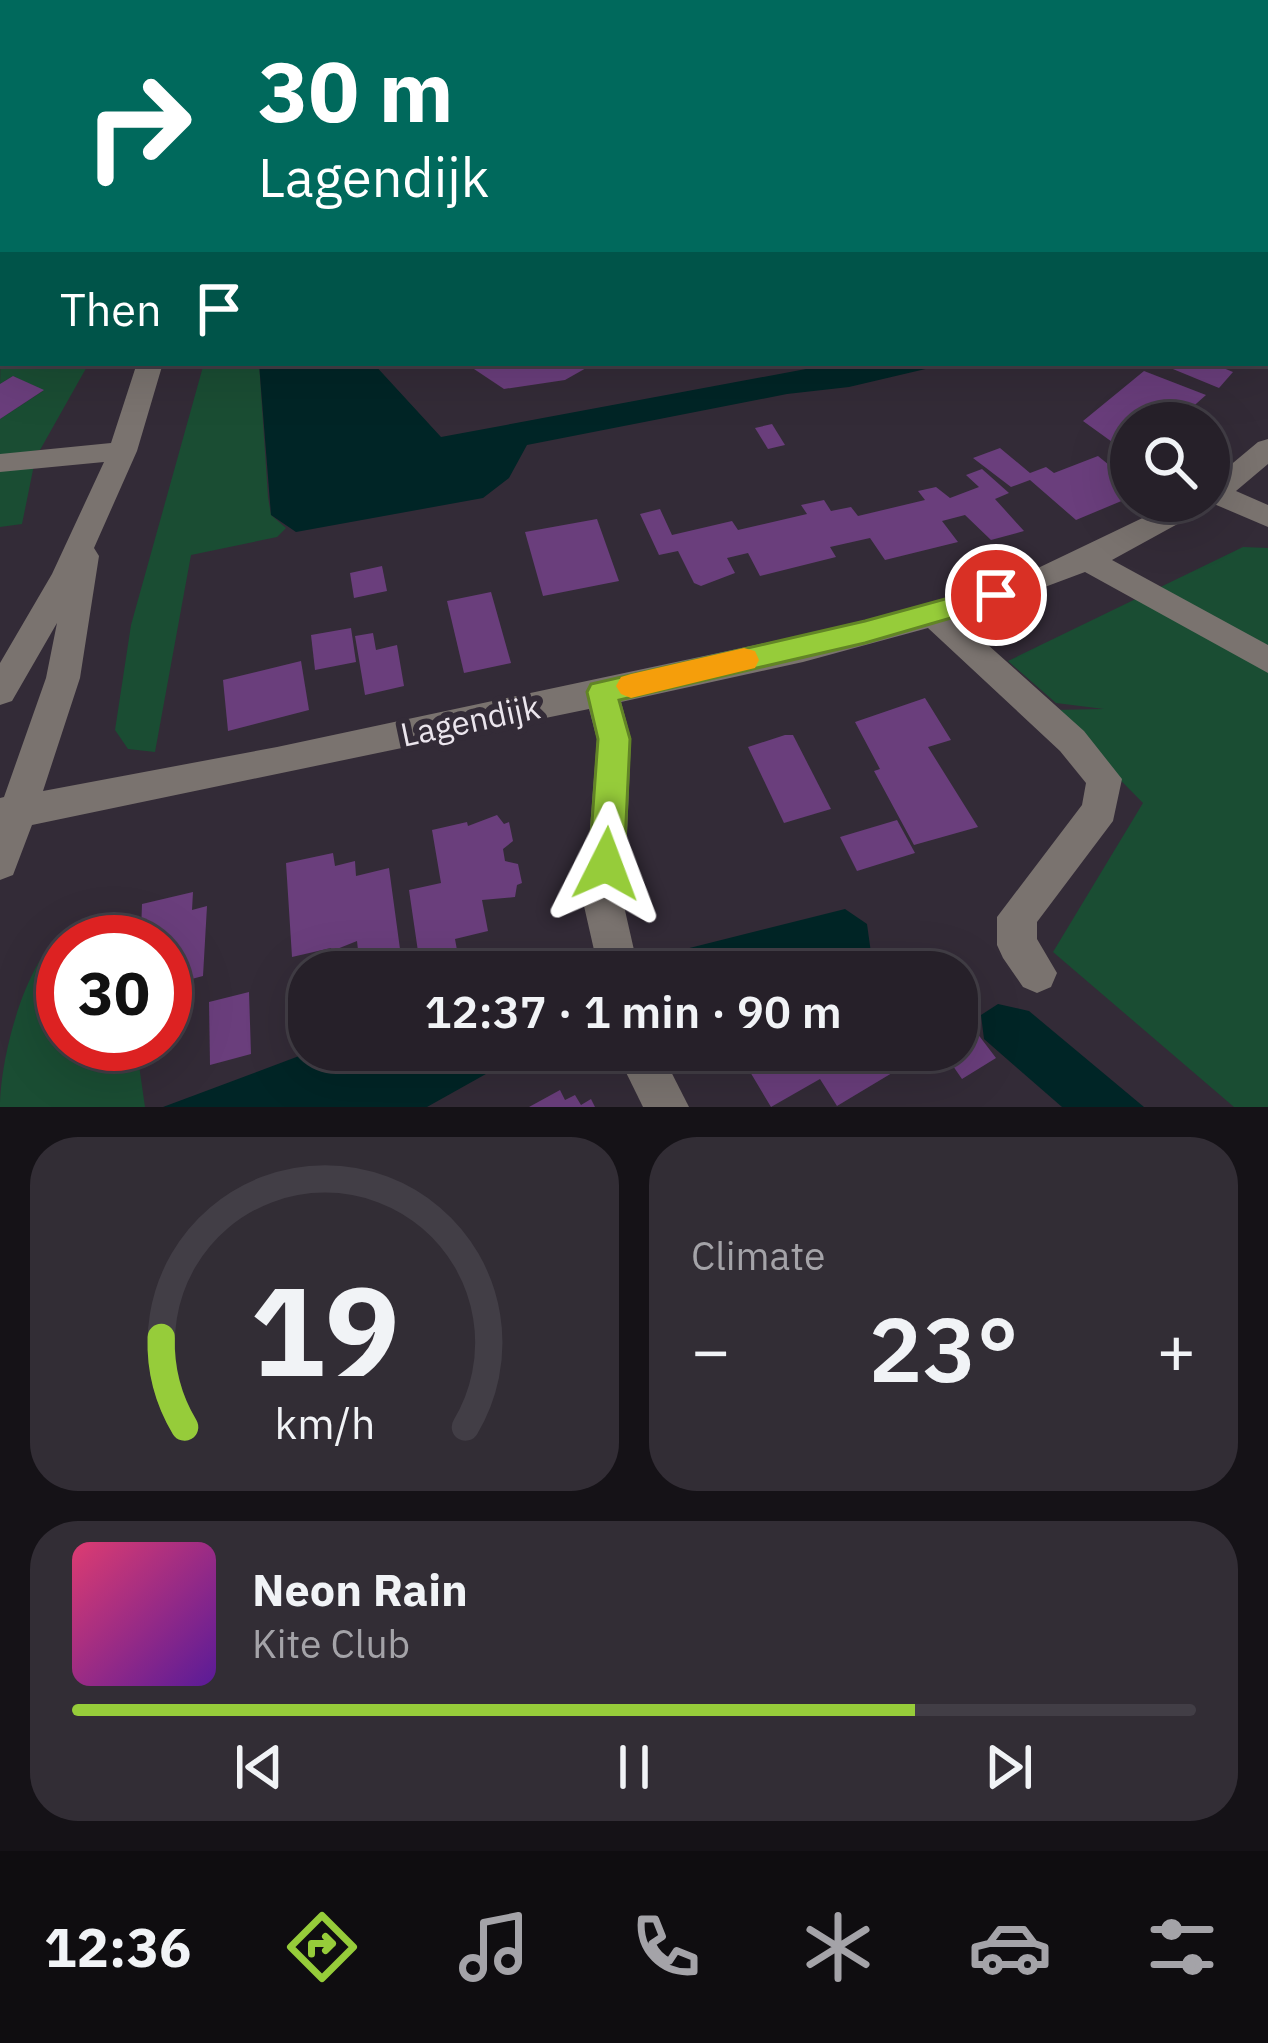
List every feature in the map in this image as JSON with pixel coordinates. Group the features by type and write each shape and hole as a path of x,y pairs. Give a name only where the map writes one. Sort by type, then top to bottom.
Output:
{"street":[{"path":"0,692 86,544 123,451 149,366"},
{"name":"Lagendijk","path":"1230,479 1268,448"},
{"path":"0,463 123,451"},
{"path":"1230,505 1268,518"},
{"name":"Lagendijk","path":"9,813 103,799 602,692 933,614 1089,560 1161,522"},
{"path":"0,863 9,813 63,678 86,544"},
{"path":"1089,560 1268,660"},
{"path":"933,614 1072,741 1104,779 1100,810 1017,917 1017,945 1037,973"},
{"path":"602,692 614,739 604,906 614,951"},
{"path":"647,1071 667,1107"}],"green space":[{"path":"0,366 87,366 40,450 0,457 0,419 43,391 13,376 0,384"},
{"path":"203,366 259,366 268,497 271,515 286,528 277,537 191,555 155,752 128,749 115,730 131,625"},
{"path":"34,465 22,524 0,527 0,471"},
{"path":"1243,547 1268,548 1268,1107 1234,1107 1053,952 1143,803 1051,710 1104,709 1056,703 1008,661"},
{"path":"36,969 36,1071 140,1071 145,1107 0,1107 11,1035"}],"shaded area":[{"path":"259,366 376,366 441,437 822,366 938,366 849,387 787,394 527,445 509,478 483,498 296,532 271,515"},
{"path":"845,909 867,924 871,951 678,951"},
{"path":"998,1004 1029,1011 1144,1107 1062,1107 984,1039 981,1015"},
{"path":"288,1060 288,1071 491,1071 427,1107 163,1107"}],"building":[{"path":"470,366 590,366 565,380 504,389"},
{"path":"1218,366 1233,372 1219,388 1168,367"},
{"path":"1144,371 1206,395 1198,402 1110,402 1110,440 1083,421"},
{"path":"13,376 44,390 0,419 0,384"},
{"path":"772,424 785,445 768,449 755,428"},
{"path":"1000,448 1030,473 1046,467 1054,473 1098,456 1110,466 1110,506 1076,520 1030,480 1011,487 973,458"},
{"path":"982,469 1009,493 995,499 1024,531 991,540 965,515 942,521 958,542 885,560 870,538 830,547 836,557 760,576 748,553 727,558 735,573 701,586 694,583 678,551 659,555 640,514 660,509 672,535 732,521 738,530 807,514 801,505 824,500 831,511 851,507 858,516 925,500 918,491 936,487 950,498 979,487 966,475"},
{"path":"597,519 619,581 543,596 525,532"},
{"path":"382,566 387,591 354,598 350,573"},
{"path":"491,592 511,663 464,673 447,601"},
{"path":"351,628 356,662 315,670 311,635"},
{"path":"373,633 376,650 397,645 404,686 365,695 355,636"},
{"path":"301,661 309,710 228,731 223,680"},
{"path":"925,698 951,740 928,747 978,827 914,845 874,771 880,769 855,722"},
{"path":"793,735 831,809 784,823 748,747"},
{"path":"497,815 504,824 509,822 513,841 503,849 505,861 518,864 522,883 515,897 482,900 488,931 455,939 457,951 418,951 409,890 441,883 432,830 467,822 468,826"},
{"path":"897,820 915,853 857,871 840,837"},
{"path":"333,853 335,866 355,861 356,876 389,868 400,949 358,951 357,941 332,951 292,951 286,863"},
{"path":"193,892 192,910 207,906 203,976 192,979 192,915 142,915 142,904"},
{"path":"249,992 251,1054 210,1065 209,1002"},
{"path":"978,1034 996,1058 978,1069"},
{"path":"750,1071 895,1071 837,1106 820,1079 771,1107"},
{"path":"560,1090 565,1100 575,1095 581,1105 591,1099 595,1107 529,1107"}],"slow traffic":[{"path":"631,686 744,660"}],"route":[{"path":"606,864 614,739 602,692 865,632 996,595"}]}
